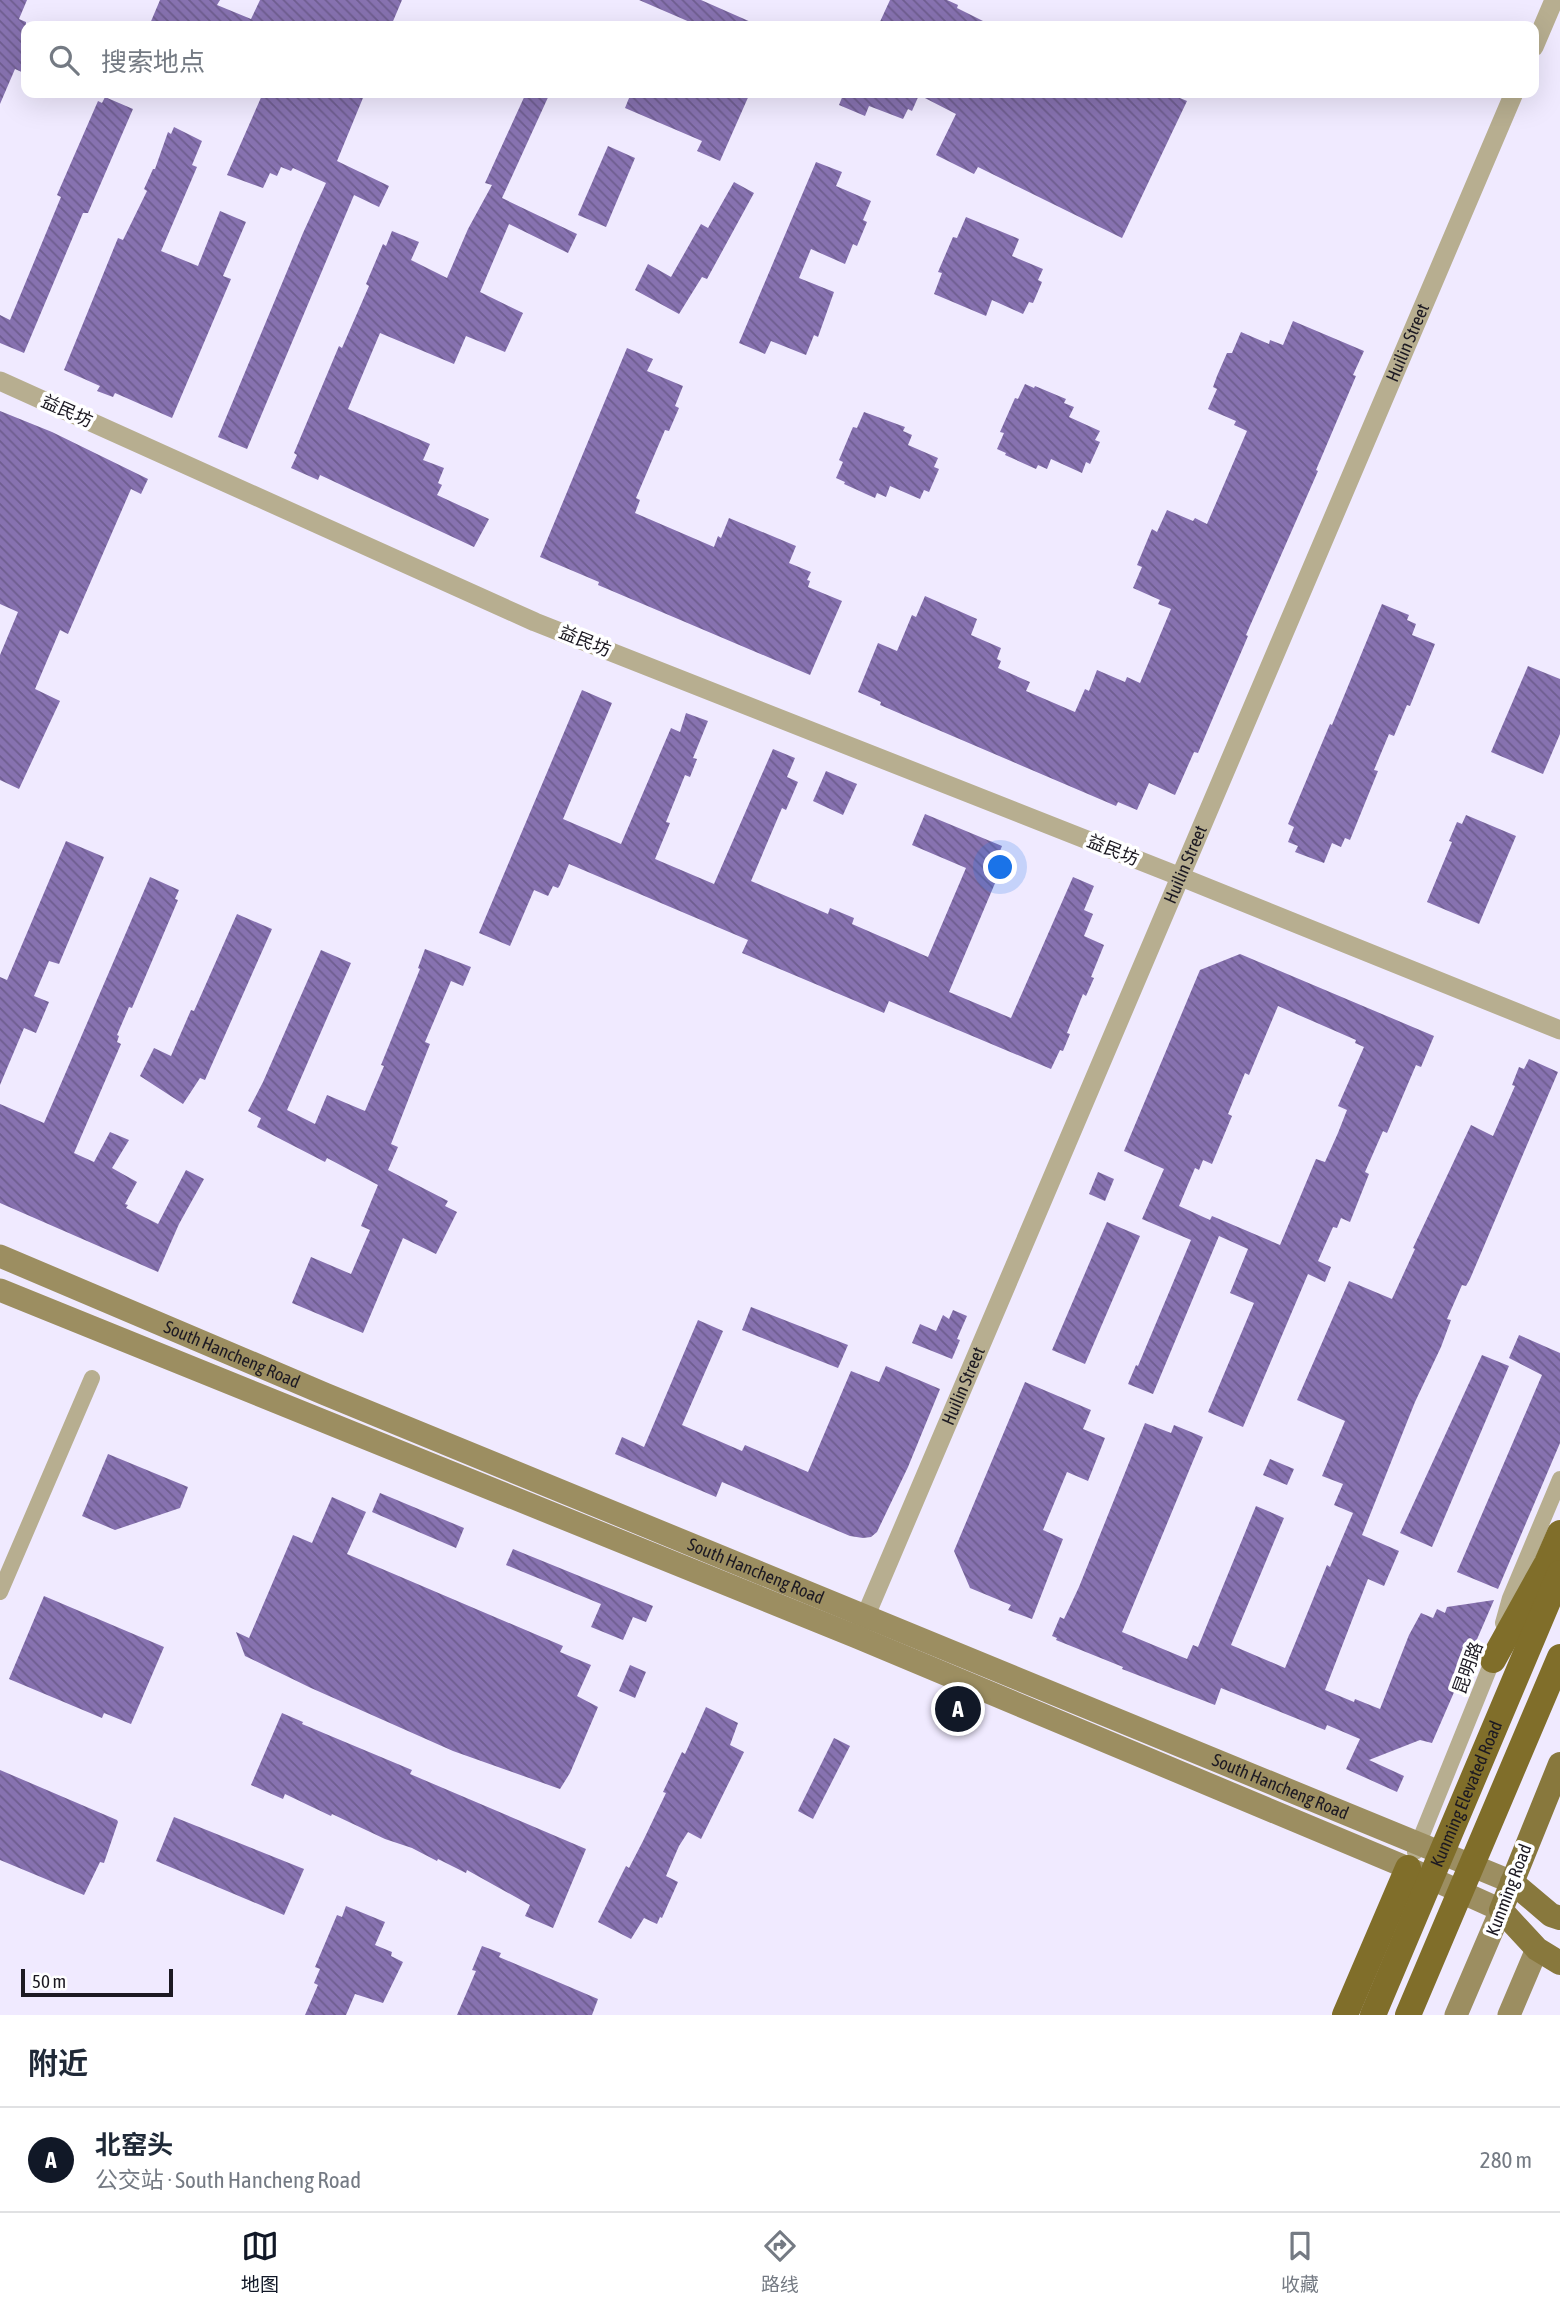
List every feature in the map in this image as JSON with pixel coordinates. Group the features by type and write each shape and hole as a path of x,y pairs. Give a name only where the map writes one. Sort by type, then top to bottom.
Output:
{"highway":[{"path":"1493,1660 1554,1568 1560,1533"},
{"name":"Kunming Elevated Road","path":"1373,2015 1554,1568"},
{"name":"Kunming Elevated Road","path":"1408,2015 1560,1657"},
{"path":"1345,2015 1413,1856"}],"main road":[{"name":"South Hancheng Road","path":"0,1256 351,1404 867,1615 1413,1856 1501,1910"},
{"name":"South Hancheng Road","path":"0,1290 857,1637 1413,1856 1512,1882"},
{"name":"Kunming Road","path":"1456,2015 1560,1764"},
{"path":"1509,2015 1557,1909 1512,1882"},
{"path":"1501,1910 1537,1949 1560,1963"}],"street":[{"path":"1539,35 1554,0"},
{"name":"Huilin Street","path":"857,1637 1512,98"},
{"name":"益民坊","path":"0,381 535,621 1560,1030"},
{"path":"0,1592 92,1378"},
{"name":"昆明路","path":"1413,1856 1493,1660 1510,1598 1560,1479"}],"building":[{"path":"0,0 27,0 19,19 24,21 21,21 21,72 15,69 0,104"},
{"path":"160,0 220,0 217,5 251,19 260,0 402,0 393,21 151,21"},
{"path":"639,0 701,0 749,21 687,21"},
{"path":"890,0 947,0 983,21 880,21"},
{"path":"107,98 133,109 88,213 83,213 24,353 0,343 0,315 10,320 61,197 57,195 98,101 102,103"},
{"path":"261,98 363,98 337,161 389,186 379,207 354,195 247,449 218,437 326,183 293,168 291,171 281,167 277,176 270,173 263,188 227,175"},
{"path":"524,98 548,98 502,198 577,234 568,253 509,224 480,292 523,313 505,352 466,336 454,364 380,333 348,409 430,444 423,460 444,468 438,483 442,485 437,495 489,519 474,547 320,475 318,480 291,468 297,455 294,453 339,346 342,348 369,286 366,284 383,244 386,246 392,231 419,242 411,260 447,278 468,229 492,185 485,183"},
{"path":"629,98 748,98 720,161 697,151 702,141 625,108"},
{"path":"842,98 918,98 912,111 908,109 903,119 869,106 865,116 839,105"},
{"path":"925,98 1180,98 1187,101 1122,238 978,167 974,174 936,155 956,114"},
{"path":"174,127 202,141 192,165 197,167 161,251 198,266 220,211 246,222 223,276 231,279 172,418 115,393 113,397 97,391 100,386 64,370 118,238 123,240 147,191 144,189 155,169 168,132 171,134"},
{"path":"608,146 635,158 606,227 578,215"},
{"path":"816,162 842,172 836,186 871,201 863,220 867,222 857,246 853,244 845,264 811,249 799,278 834,292 818,337 814,335 806,355 771,341 765,354 739,343"},
{"path":"734,182 754,193 707,279 702,277 679,314 635,290 648,264 671,277 701,224 708,228"},
{"path":"966,217 1019,239 1012,256 1043,269 1038,280 1042,282 1033,303 1029,302 1023,314 992,300 986,316 934,294 942,273 938,272 953,237 957,238"},
{"path":"1293,321 1364,351 1316,470 1318,471 1246,635 1248,636 1198,753 1194,752 1175,795 1149,783 1137,810 1118,802 1116,806 880,705 881,702 858,692 878,643 897,651 912,615 916,617 925,596 977,619 971,635 1001,648 997,659 1001,661 998,668 1030,682 1026,691 1075,712 1085,689 1089,691 1097,670 1125,682 1127,677 1140,683 1171,609 1158,604 1160,600 1133,588 1142,567 1137,565 1152,529 1157,532 1167,510 1207,524 1247,431 1234,425 1236,421 1208,409 1217,389 1213,387 1217,376 1227,353 1232,353 1241,332 1269,344 1270,340 1283,345"},
{"path":"627,348 653,359 647,371 683,386 675,406 679,408 669,431 665,430 636,498 640,500 635,513 714,547 729,518 796,546 789,563 811,572 807,580 810,581 808,587 842,601 810,675 598,585 599,582 540,557"},
{"path":"1025,384 1066,399 1064,403 1074,407 1069,417 1100,431 1095,440 1100,442 1090,464 1086,462 1082,473 1051,459 1047,469 1038,465 1036,469 997,449 1004,433 1000,432 1015,398 1018,399"},
{"path":"0,411 52,432 148,479 141,494 131,489 68,634 60,630 35,689 60,701 19,789 0,780 0,655 18,612 0,604"},
{"path":"864,412 905,427 903,431 912,435 908,445 938,458 934,467 939,469 929,492 924,490 920,499 890,486 886,497 877,493 875,498 836,478 843,462 839,460 850,434 853,427 857,428"},
{"path":"1382,604 1409,615 1407,620 1416,624 1412,635 1435,644 1410,706 1407,705 1394,736 1389,734 1374,770 1378,771 1350,840 1345,838 1341,847 1332,843 1324,863 1295,852 1298,846 1288,842 1294,827 1288,824"},
{"path":"1528,666 1560,679 1560,734 1543,774 1491,752"},
{"path":"582,690 612,703 563,819 621,844 671,728 680,732 686,713 708,721 693,758 697,759 690,777 685,775 655,859 714,884 773,749 795,758 787,777 798,782 786,810 782,808 751,881 828,914 830,908 854,918 852,924 928,957 966,868 912,845 925,814 1002,846 994,866 1001,869 949,992 1011,1018 1073,877 1094,886 1084,910 1093,914 1084,936 1104,945 1091,977 1094,978 1086,996 1083,994 1067,1033 1070,1034 1063,1051 1060,1050 1051,1069 889,1001 884,1013 742,953 748,940 569,864 560,885 558,888 553,886 548,896 534,890 510,946 479,933"},
{"path":"826,771 857,784 843,815 813,801"},
{"path":"1466,815 1516,836 1479,924 1427,902 1452,842 1449,841 1457,822 1462,824"},
{"path":"66,841 104,857 59,964 49,961 34,996 49,1002 36,1033 24,1028 0,1085 0,977 7,980"},
{"path":"150,877 179,890 175,899 178,900 132,1008 129,1007 117,1035 117,1042 121,1044 74,1153 94,1162 110,1132 129,1140 112,1168 137,1182 125,1204 128,1205 126,1208 158,1224 186,1170 204,1179 179,1224 158,1272 0,1203 0,1104 44,1123"},
{"path":"237,914 272,929 205,1080 200,1078 183,1104 140,1076 154,1048 171,1056"},
{"path":"425,949 471,967 463,986 451,981 425,1042 430,1044 391,1144 398,1147 388,1170 448,1201 445,1206 457,1212 436,1254 403,1238 363,1333 292,1303 311,1257 351,1274 370,1230 361,1226 378,1185 327,1158 325,1162 257,1127 261,1118 248,1111 321,950 351,963 287,1110 315,1124 327,1095 365,1111 420,969 418,968"},
{"path":"1240,954 1434,1036 1421,1067 1416,1065 1387,1133 1383,1131 1365,1172 1369,1174 1350,1222 1341,1218 1337,1228 1333,1227 1318,1261 1331,1267 1325,1282 1308,1274 1243,1427 1208,1412 1254,1303 1230,1293 1248,1249 1219,1236 1153,1394 1128,1384 1191,1240 1142,1219 1164,1169 1124,1151 1200,970","holes":["1278,1006 1356,1040 1355,1043 1364,1047 1338,1106 1347,1110 1325,1162 1316,1159 1280,1245 1212,1216 1210,1220 1179,1206 1195,1168 1199,1170 1203,1160 1212,1164 1232,1116 1228,1114 1245,1073 1249,1075"]},
{"path":"1529,1059 1558,1072 1470,1279 1466,1286 1462,1285 1447,1319 1451,1320 1441,1347 1415,1402 1362,1535 1399,1551 1384,1586 1368,1579 1325,1690 1380,1709 1409,1635 1421,1613 1433,1618 1437,1609 1445,1613 1447,1607 1494,1600 1432,1743 1420,1740 1369,1760 1404,1776 1397,1792 1346,1769 1360,1739 1327,1725 1325,1730 1221,1688 1215,1705 1056,1640 1057,1638 1052,1636 1060,1617 1064,1619 1079,1587 1145,1423 1171,1433 1174,1425 1203,1437 1122,1632 1187,1659 1193,1645 1198,1647 1256,1506 1284,1518 1231,1645 1285,1668 1327,1565 1330,1567 1353,1513 1334,1505 1343,1484 1322,1476 1345,1421 1297,1400 1349,1281 1392,1299 1471,1125 1493,1136 1515,1086 1512,1085 1519,1067 1524,1069"},
{"path":"1098,1172 1114,1179 1105,1201 1089,1194"},
{"path":"1107,1222 1140,1236 1085,1364 1052,1350"},
{"path":"751,1307 848,1345 838,1368 742,1330"},
{"path":"953,1310 967,1316 952,1359 912,1343 920,1324 936,1331 943,1315 949,1319"},
{"path":"698,1320 723,1331 682,1425 742,1451 745,1445 808,1472 851,1371 879,1382 886,1366 940,1389 908,1467 877,1532 871,1537 850,1536 722,1482 716,1497 615,1454 622,1437 644,1447"},
{"path":"1519,1335 1560,1353 1560,1443 1498,1589 1457,1572 1542,1375 1509,1358"},
{"path":"1482,1355 1509,1366 1432,1547 1400,1533"},
{"path":"1025,1382 1091,1410 1083,1429 1105,1438 1088,1481 1067,1472 1043,1530 1063,1539 1032,1619 1008,1610 1011,1605 970,1588 954,1551"},
{"path":"108,1454 188,1487 180,1508 115,1530 82,1516"},
{"path":"1270,1459 1294,1469 1287,1485 1263,1475"},
{"path":"380,1493 464,1528 456,1548 372,1512"},
{"path":"332,1497 366,1512 347,1554 563,1646 560,1652 591,1665 577,1696 598,1707 570,1773 560,1789 453,1751 245,1656 236,1632 249,1638 293,1535 312,1543"},
{"path":"513,1549 653,1606 646,1622 633,1617 623,1640 591,1627 601,1604 506,1565"},
{"path":"44,1596 164,1647 131,1724 104,1713 102,1718 9,1679"},
{"path":"630,1665 646,1672 635,1698 619,1691"},
{"path":"706,1707 738,1723 730,1745 744,1752 701,1839 688,1832 679,1846 666,1876 678,1882 662,1918 660,1917 657,1924 644,1918 631,1939 598,1922 626,1866 629,1868 643,1841 666,1793 663,1792 682,1752 685,1754"},
{"path":"282,1713 412,1770 410,1774 586,1849 553,1928 525,1916 530,1905 467,1870 466,1873 438,1859 437,1861 285,1794 283,1799 251,1785"},
{"path":"834,1738 850,1746 813,1819 798,1811"},
{"path":"0,1770 117,1820 104,1863 100,1862 84,1895 0,1860"},
{"path":"174,1817 304,1869 284,1915 156,1861"},
{"path":"346,1906 385,1922 375,1945 392,1952 391,1956 403,1962 383,2003 355,1994 346,2015 305,2015 318,1985 314,1983 320,1969 315,1967 337,1915 342,1917"},
{"path":"482,1946 501,1953 499,1957 598,1999 592,2015 457,2015 476,1971 472,1970"}],"place":[{"name":"北窑头","path":"958,1709"}]}
